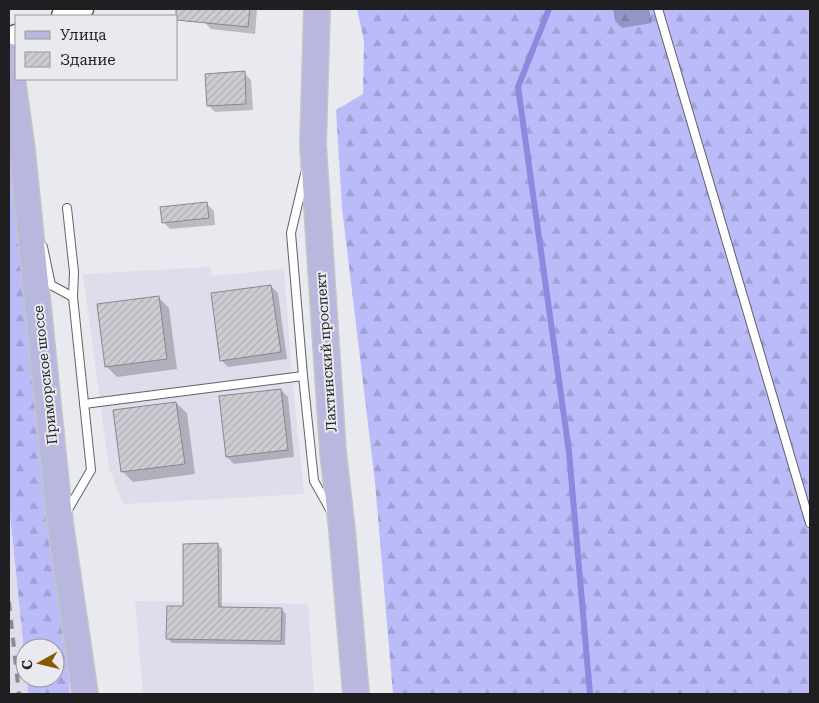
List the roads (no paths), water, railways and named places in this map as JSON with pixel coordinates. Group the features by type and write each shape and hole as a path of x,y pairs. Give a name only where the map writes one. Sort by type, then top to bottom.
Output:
{"main road":[{"path":"66,15 82,9"},
{"name":"Лахтинский проспект","path":"316,9 313,144 333,452 342,530 353,691"},
{"name":"Приморское шоссе","path":"9,56 22,150 60,523 86,694"}],"lane":[{"path":"658,9 810,523"},
{"path":"313,144 291,233 314,481 342,530"},
{"path":"22,150 37,218"},
{"path":"60,523 91,470 73,297 74,272 67,208"},
{"path":"41,237 51,285 73,297"},
{"path":"84,404 303,376"}],"waterway":[{"path":"549,9 518,87 569,452 590,694"}],"railway":[{"path":"9,602 19,694"}]}
